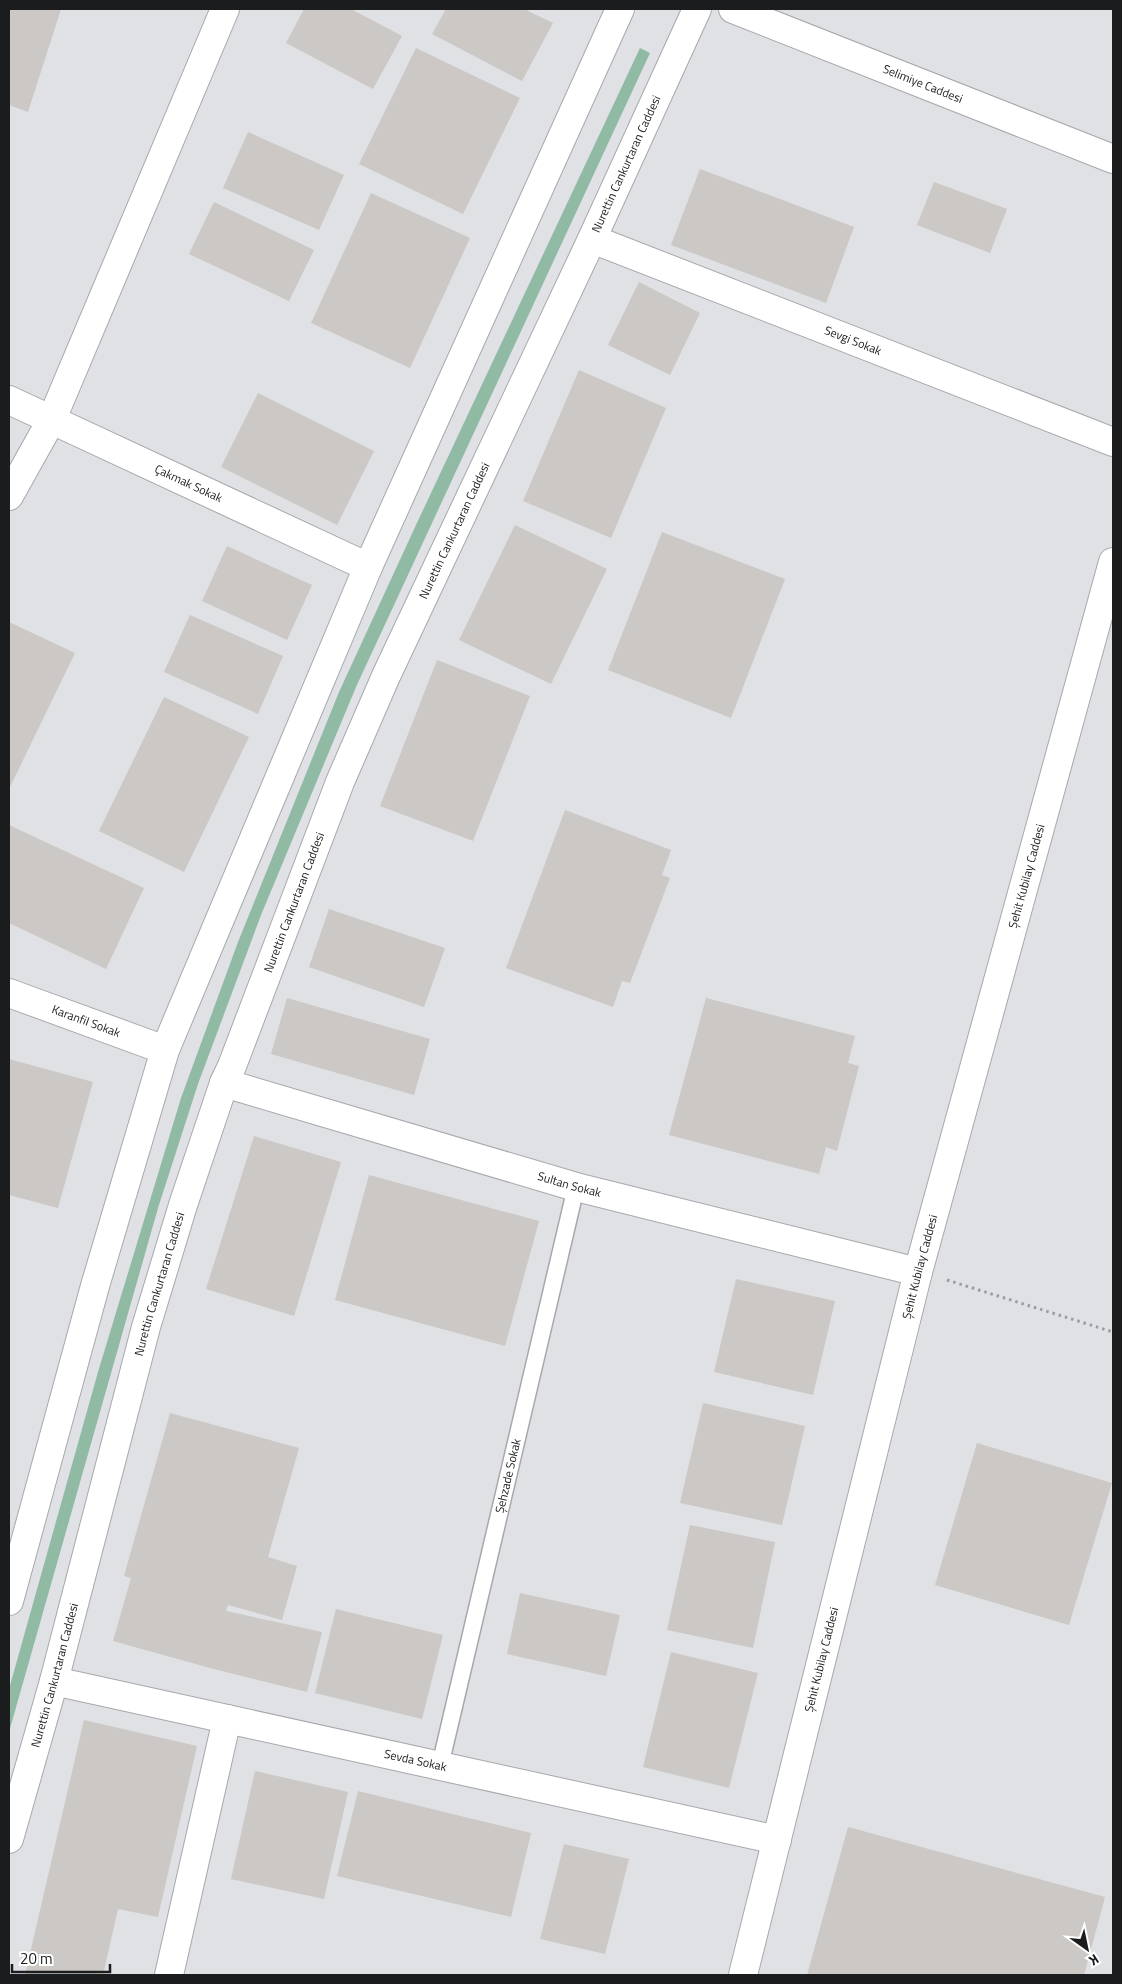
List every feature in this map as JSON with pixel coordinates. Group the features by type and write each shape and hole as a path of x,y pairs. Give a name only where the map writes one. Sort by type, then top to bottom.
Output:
{"street":[{"path":"9,496 52,419 225,9"},
{"path":"9,1601 95,1286 164,1050 368,567 620,9"},
{"name":"Nurettin Cankurtaran Caddesi","path":"9,1840 54,1681 146,1327 183,1204 224,1083 336,790 382,684 592,239 697,9"},
{"name":"Selimiye Caddesi","path":"733,9 1113,159"},
{"name":"Sevgi Sokak","path":"592,239 1113,442"},
{"name":"Çakmak Sokak","path":"9,400 368,567"},
{"name":"Şehit Kubilay Caddesi","path":"743,1975 918,1272 1113,562"},
{"name":"Karanfil Sokak","path":"9,993 164,1050"},
{"name":"Sultan Sokak","path":"224,1083 576,1187 918,1272"},
{"name":"Sevda Sokak","path":"54,1681 777,1840"},
{"path":"169,1975 227,1719"}],"lane":[{"name":"Şehzade Sokak","path":"440,1766 576,1187"}],"path":[{"path":"918,1272 1113,1332"}],"green space":[{"path":"640,48 650,53 356,687 261,915 198,1084 158,1208 9,1732 9,1689 98,1372 181,1098 238,942 339,692"}],"building":[{"path":"9,9 61,9 28,112 9,105"},
{"path":"304,9 351,9 402,36 373,89 286,43"},
{"path":"446,9 524,9 553,23 522,81 432,34"},
{"path":"416,48 520,98 463,214 359,164"},
{"path":"248,132 344,175 319,230 223,188"},
{"path":"700,169 854,227 826,303 671,245"},
{"path":"934,182 1007,209 990,253 917,225"},
{"path":"371,193 470,238 410,368 311,323"},
{"path":"214,202 314,250 289,301 189,254"},
{"path":"639,282 700,313 670,375 608,345"},
{"path":"579,370 666,408 611,538 523,501"},
{"path":"258,393 374,451 337,525 221,467"},
{"path":"515,525 607,569 551,684 459,640"},
{"path":"662,532 785,579 731,718 608,670"},
{"path":"227,546 312,585 287,640 202,601"},
{"path":"190,615 283,656 258,714 164,672"},
{"path":"9,622 75,653 9,789"},
{"path":"437,660 530,696 473,841 380,806"},
{"path":"164,697 249,737 184,872 99,831"},
{"path":"565,810 671,850 662,875 670,878 630,983 622,981 613,1007 506,968"},
{"path":"9,825 144,888 106,969 9,923"},
{"path":"329,909 445,948 424,1007 309,967"},
{"path":"287,998 430,1039 414,1095 271,1054"},
{"path":"706,998 855,1036 848,1063 859,1066 837,1151 826,1147 819,1174 669,1135"},
{"path":"9,1059 93,1082 58,1208 9,1195"},
{"path":"254,1136 341,1162 294,1316 206,1289"},
{"path":"369,1175 539,1221 505,1346 335,1300"},
{"path":"736,1279 835,1301 813,1395 714,1372"},
{"path":"703,1403 805,1426 782,1525 680,1503"},
{"path":"170,1413 299,1448 268,1557 297,1566 282,1620 228,1605 226,1611 322,1632 307,1692 113,1641 131,1578 124,1576"},
{"path":"977,1443 1112,1483 1069,1625 935,1585"},
{"path":"690,1525 775,1542 753,1648 667,1630"},
{"path":"520,1593 620,1615 606,1676 507,1654"},
{"path":"336,1609 443,1635 422,1719 315,1693"},
{"path":"671,1652 758,1673 729,1788 643,1767"},
{"path":"84,1720 197,1746 158,1917 118,1909 103,1975 25,1975"},
{"path":"255,1771 348,1792 324,1899 231,1879"},
{"path":"358,1791 531,1833 511,1917 337,1876"},
{"path":"848,1827 1105,1897 1084,1975 807,1975"},
{"path":"564,1844 629,1859 605,1954 540,1939"}]}
